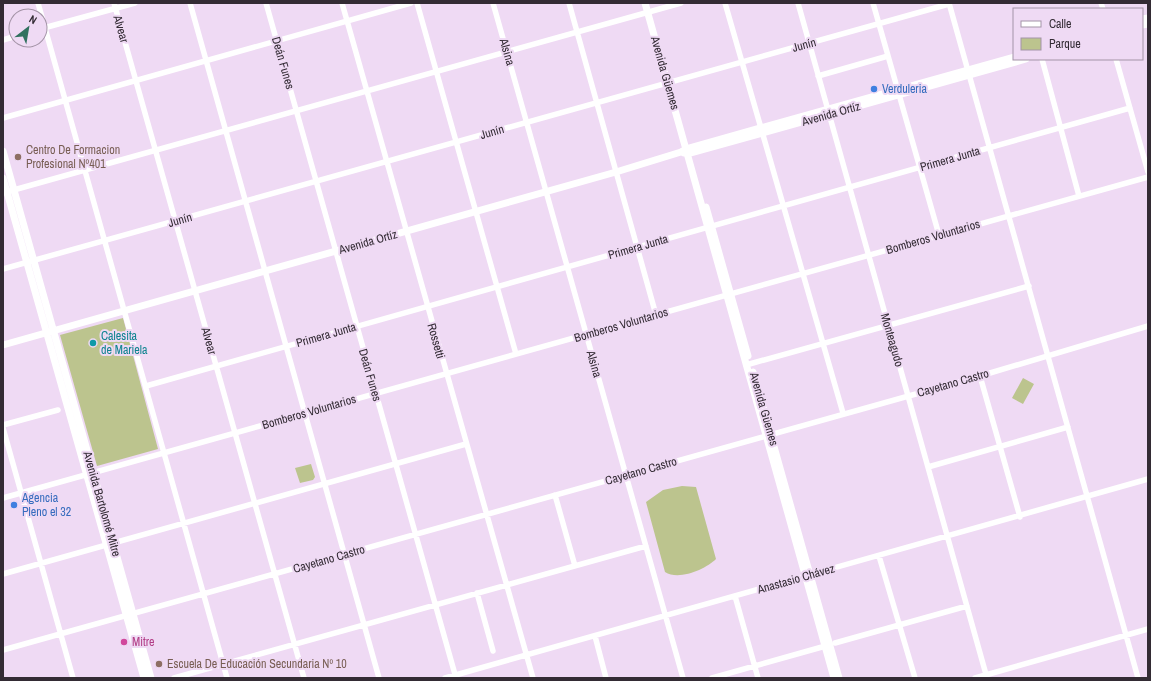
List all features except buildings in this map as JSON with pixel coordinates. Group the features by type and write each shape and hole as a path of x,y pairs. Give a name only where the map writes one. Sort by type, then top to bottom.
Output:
{"main road":[{"name":"Avenida Güemes","path":"645,3 808,576 839,678"},
{"name":"Avenida Ortíz","path":"3,345 476,212 616,172 686,150 762,131 899,92 969,72 1013,57"},
{"name":"Avenida Ortíz","path":"969,72 1022,60"},
{"path":"3,151 8,192"},
{"path":"3,178 8,192"},
{"name":"Avenida Bartolomé Mitre","path":"8,192 30,262 130,615 151,678"},
{"name":"Avenida Güemes","path":"808,576 834,678"},
{"name":"Avenida Bartolomé Mitre","path":"130,615 144,678"}],"street":[{"path":"48,26 115,6 135,3"},
{"path":"190,3 379,678"},
{"name":"Deán Funes","path":"266,3 455,677"},
{"name":"Rossetti","path":"342,3 445,374 533,678"},
{"path":"3,118 411,3"},
{"path":"417,3 516,354"},
{"name":"Alsina","path":"493,3 683,678"},
{"path":"569,3 656,315"},
{"path":"8,192 681,3"},
{"path":"725,3 843,413"},
{"name":"Monteagudo","path":"798,3 987,676"},
{"path":"874,3 939,235"},
{"path":"949,3 1138,678"},
{"name":"Junín","path":"3,269 668,82 809,44 949,3"},
{"name":"Alvear","path":"115,6 304,678"},
{"path":"48,44 85,170 228,678"},
{"path":"818,76 888,56"},
{"path":"1042,60 1079,196"},
{"path":"1116,60 1148,172"},
{"name":"Primera Junta","path":"146,386 1130,108"},
{"name":"Bomberos Voluntarios","path":"3,498 1148,176"},
{"path":"748,364 1029,286"},
{"name":"Cayetano Castro","path":"3,650 486,515 768,434 980,376 1148,326"},
{"path":"980,376 1020,517"},
{"path":"58,410 3,426 73,678"},
{"path":"928,467 1068,427"},
{"path":"3,574 466,444"},
{"name":"Anastasio Chávez","path":"445,678 455,677 526,655 1088,498 1148,479"},
{"path":"555,495 575,566"},
{"path":"174,678 646,546"},
{"path":"879,556 915,678"},
{"path":"477,593 493,651"},
{"path":"736,596 758,678"},
{"path":"835,643 967,606"},
{"path":"975,678 987,676 1148,629"},
{"path":"595,636 606,678"},
{"path":"712,678 822,647"}],"green space":[{"path":"123,318 158,449 97,466 60,335"},
{"path":"1023,378 1034,384 1023,404 1012,398"},
{"path":"311,464 315,477 313,480 300,483 295,468"},
{"path":"682,486 696,487 716,559 706,567 692,573 677,575 665,572 646,502 663,490"}],"place":[{"name":"Verduleria","path":"874,89"},
{"name":"Centro De Formacion Profesional Nº401","path":"18,157"},
{"name":"Calesita de Mariela","path":"93,343"},
{"name":"Agencia Pleno el 32","path":"14,505"},
{"name":"Mitre","path":"124,642"},
{"name":"Escuela De Educación Secundaria Nº 10","path":"159,664"}]}
